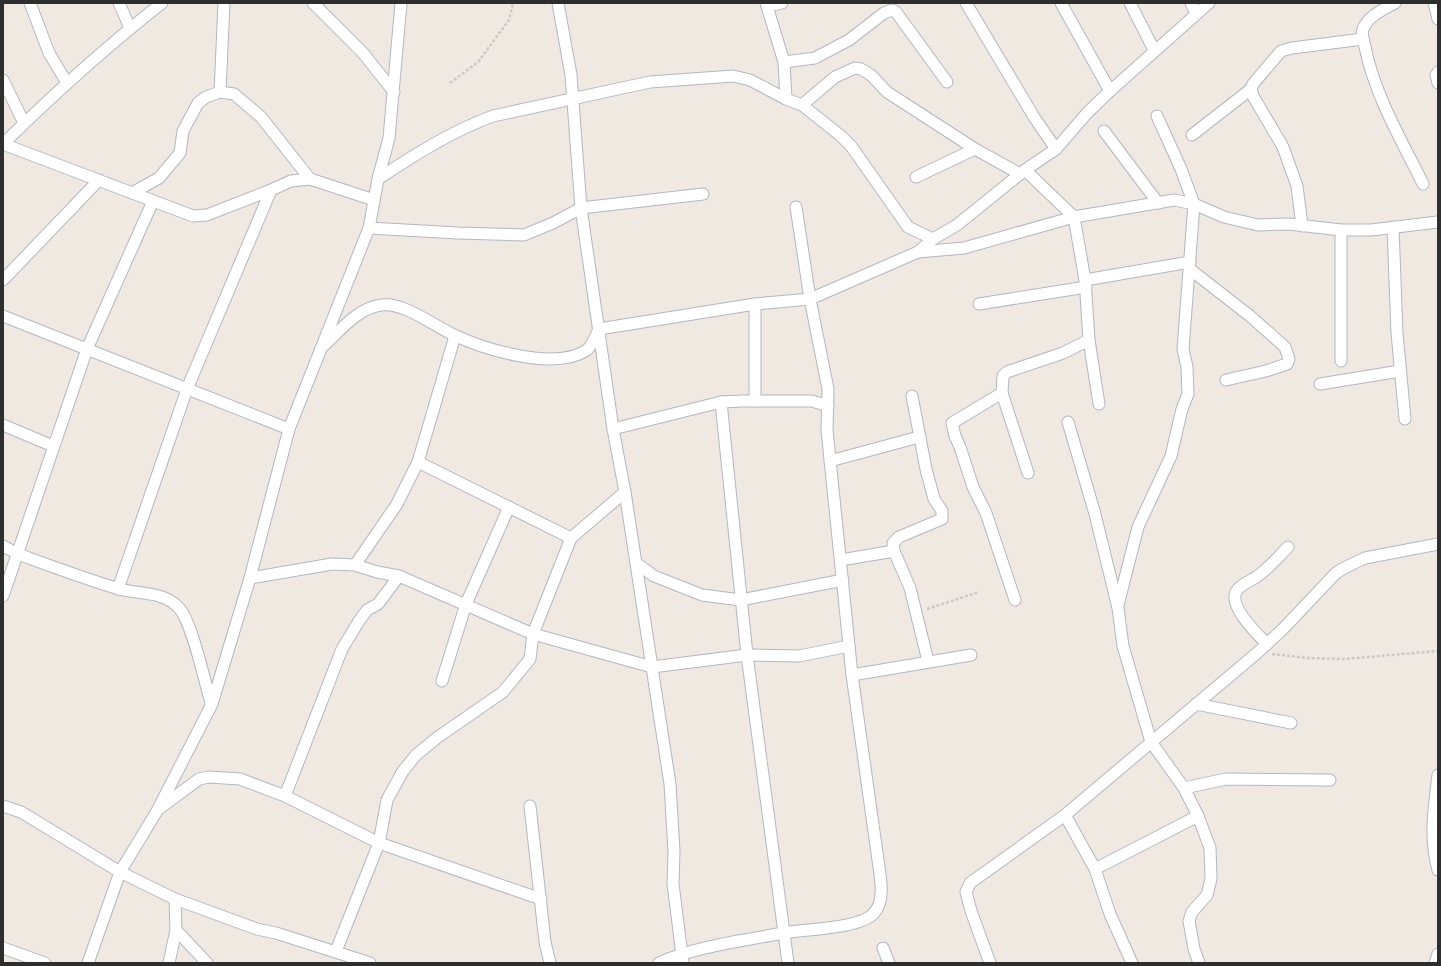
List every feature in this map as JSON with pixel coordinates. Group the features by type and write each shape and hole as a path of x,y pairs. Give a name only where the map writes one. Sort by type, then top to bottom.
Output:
{"street":[{"path":"30,3 49,53 67,83"},
{"path":"119,3 130,28"},
{"path":"162,3 130,28 67,83 3,144 193,216 200,216 271,190 291,181 310,180 374,200"},
{"path":"220,92 224,3"},
{"path":"313,3 363,53 394,92"},
{"path":"88,963 120,872 157,811 212,704 250,578 289,429 369,228 378,178 389,138 401,3"},
{"path":"558,3 571,75 582,208 613,429 625,492 670,784 674,851 672,884 682,958"},
{"path":"782,3 766,4 784,62 786,99"},
{"path":"966,3 1034,118 1056,149"},
{"path":"1061,3 1110,91"},
{"path":"1130,3 1154,50"},
{"path":"1191,3 1196,14"},
{"path":"599,329 755,304 810,299 918,252 933,239 957,225 1022,172 1056,149 1088,112 1110,91 1154,50 1209,3"},
{"path":"1395,3 1376,14 1365,25 1362,31 1363,39 1369,67 1381,98 1423,184"},
{"path":"1434,3 1438,19"},
{"path":"784,62 815,58 849,40 884,13 892,10 896,12 947,82"},
{"path":"1192,135 1251,89 1253,84 1281,51 1299,46 1363,39"},
{"path":"802,105 835,77 855,68 861,69 871,75 887,92 975,149 1022,172 1074,217 1085,283 1089,340 1099,404"},
{"path":"1438,72 1436,76 1438,82"},
{"path":"378,178 421,151 476,122 492,116 650,82 733,76 750,80 786,99 802,105 851,146 908,227 933,239"},
{"path":"3,80 24,123"},
{"path":"1251,89 1253,96 1283,147 1297,186 1302,226"},
{"path":"132,193 159,178 180,153 183,131 198,103 206,97 220,92 234,94 261,117 310,180"},
{"path":"1118,608 1138,527 1171,456 1182,409 1188,394 1187,367 1183,349 1194,204 1182,168 1157,116"},
{"path":"1104,130 1158,203"},
{"path":"916,177 975,149"},
{"path":"3,280 99,180"},
{"path":"118,589 187,389 271,190"},
{"path":"369,228 524,235 553,223 582,208 703,194"},
{"path":"918,252 964,248 1074,217 1174,200 1194,204 1224,217 1258,225 1289,224 1341,230 1371,230 1438,222"},
{"path":"3,596 87,349 153,201"},
{"path":"659,963 785,933 852,924 874,914 880,904 881,882 852,676 841,560 826,430 828,389 826,371 810,299 796,207"},
{"path":"1393,227 1400,371 1405,419"},
{"path":"1341,230 1341,361"},
{"path":"979,304 1085,283 1190,266 1285,347 1289,359 1287,364 1226,380"},
{"path":"755,304 755,401"},
{"path":"321,348 366,308 383,305 396,306 455,336 506,354 533,358 566,358 588,349 599,329"},
{"path":"3,316 289,429"},
{"path":"355,565 397,504 418,462 455,336"},
{"path":"1028,473 1002,393 1004,376 1007,372 1062,353 1089,340"},
{"path":"1320,384 1400,371"},
{"path":"1002,393 952,423 955,436 973,487 986,513 1015,600"},
{"path":"912,396 926,469 934,499 942,512 942,519 899,537 893,543 894,551 910,588 928,661"},
{"path":"613,429 720,402 812,401 828,406"},
{"path":"720,402 747,656 788,963"},
{"path":"1068,422 1095,514 1118,608 1123,646 1151,742 1184,788 1198,816 1210,848 1211,879 1207,895 1192,912 1189,921 1194,949 1199,963"},
{"path":"3,425 53,446"},
{"path":"830,461 920,437"},
{"path":"418,462 571,538"},
{"path":"336,951 379,843 387,800 403,771 416,755 438,737 503,692 530,659 532,634 571,538 625,492"},
{"path":"442,681 466,604 509,507"},
{"path":"990,963 966,892 970,884 1065,815 1257,653 1336,573 1365,558 1438,544"},
{"path":"3,546 18,554 118,589 153,594 168,600 180,608 191,632 212,704"},
{"path":"1267,644 1252,629 1234,601 1235,595 1238,589 1260,574 1288,547"},
{"path":"841,560 894,551"},
{"path":"250,578 332,564 355,565 399,576 532,634 652,667 747,656 799,656 849,646"},
{"path":"636,564 654,576 702,595 741,600 843,580"},
{"path":"285,796 342,649 358,621 367,610 378,604 399,576"},
{"path":"852,676 971,654"},
{"path":"1196,704 1291,723"},
{"path":"1438,775 1433,817 1433,850 1438,870"},
{"path":"157,811 199,779 209,776 240,779 285,796 379,843 541,899"},
{"path":"1184,788 1226,779 1330,780"},
{"path":"3,806 21,812 53,829 120,872 175,899 257,929 336,951 370,963"},
{"path":"530,806 545,942 550,963"},
{"path":"1065,815 1095,869 1110,914 1132,963"},
{"path":"1095,869 1198,816"},
{"path":"169,963 176,930 175,899"},
{"path":"176,930 207,963"},
{"path":"3,948 45,963"},
{"path":"883,948 889,963"},
{"path":"1435,963 1438,954"}],"path":[{"path":"450,83 478,62 509,20 513,3"},
{"path":"917,613 979,592"},
{"path":"1257,653 1308,658 1344,659 1438,651"}]}
